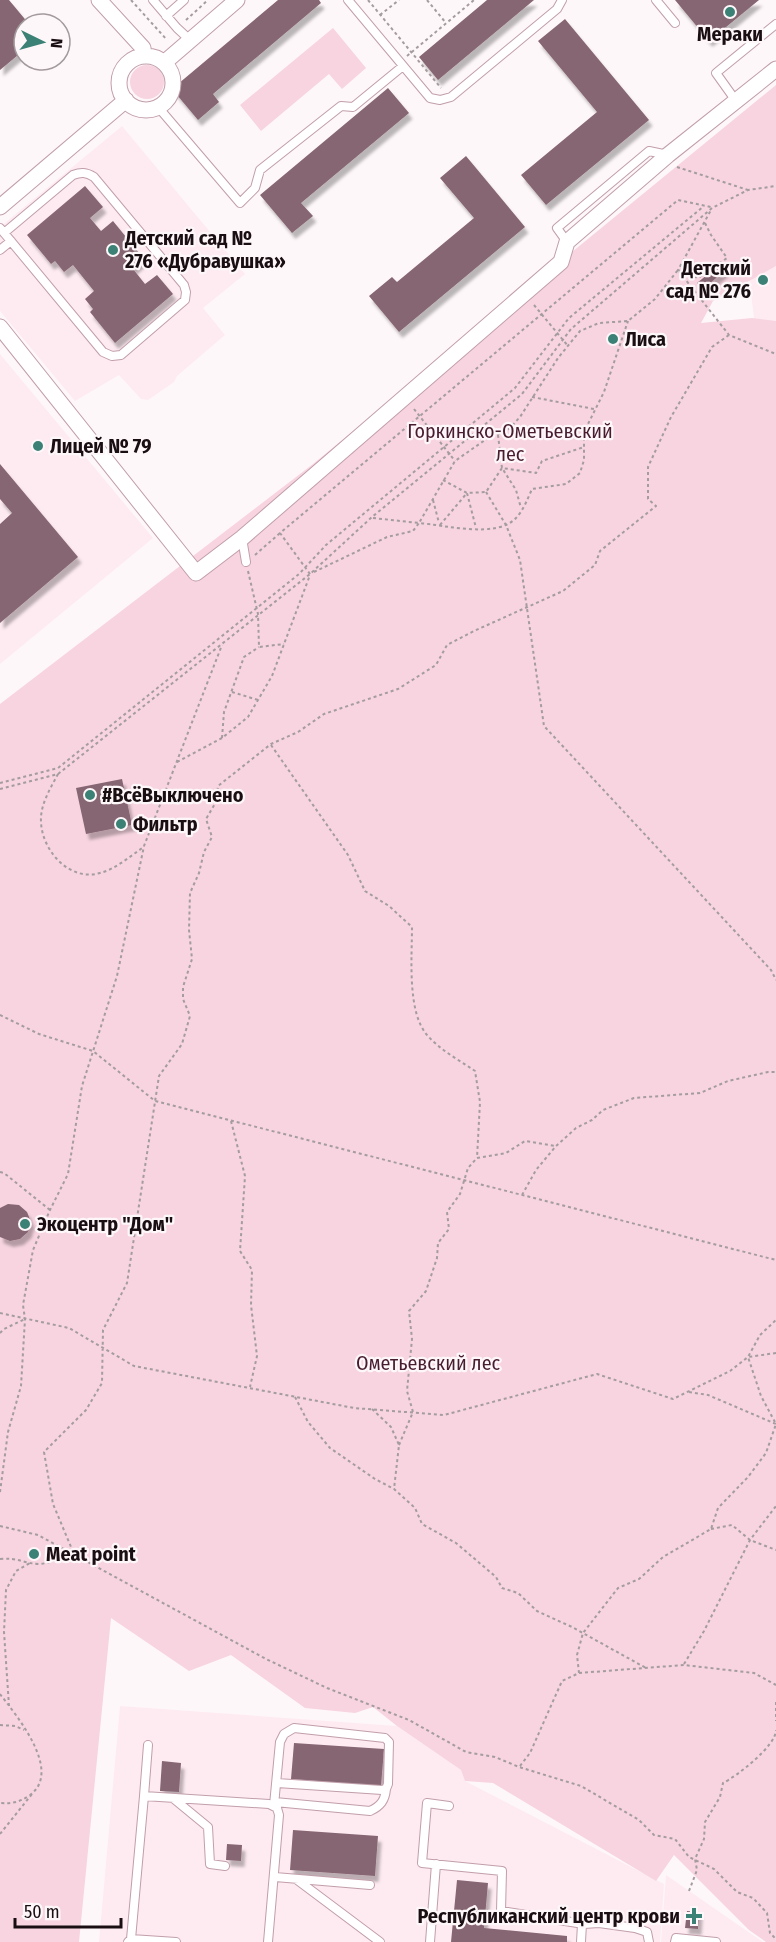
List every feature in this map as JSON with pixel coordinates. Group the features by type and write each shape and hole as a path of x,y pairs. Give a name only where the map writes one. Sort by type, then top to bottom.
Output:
{"street":[{"path":"99,0 143,48 144,56"},
{"path":"165,63 237,0"},
{"path":"154,56 165,63 173,79 173,88 169,97 158,107 146,110 136,108 126,100 119,88 121,71 133,58 154,56"},
{"path":"0,327 196,573 242,538 561,262 567,242 668,154 776,69"},
{"path":"0,207 126,100"}],"lane":[{"path":"153,0 191,41"},
{"path":"166,16 184,0"},
{"path":"348,0 430,99 440,100 450,98 557,9 562,0"},
{"path":"656,0 675,23"},
{"path":"735,101 716,73 776,24"},
{"path":"158,107 240,203 255,188 260,170 340,106 353,107 401,64"},
{"path":"90,174 184,285 186,296 181,305 121,355 109,355 104,352 2,230 73,175 90,174"},
{"path":"0,250 11,241"},
{"path":"242,538 246,562"},
{"path":"144,1796 275,1804 370,1811 378,1807 385,1798 388,1784 389,1742 385,1738 294,1728 284,1734 280,1742 275,1804 279,1815 268,1942"},
{"path":"148,1745 129,1940 176,1942"},
{"path":"277,1783 386,1789"},
{"path":"172,1798 205,1824 209,1832 209,1861 212,1865 225,1866"},
{"path":"449,1806 427,1803 422,1863 502,1871 501,1911 582,1924 599,1923 635,1928 647,1932 649,1942"},
{"path":"430,1942 435,1864"},
{"path":"274,1877 370,1885"},
{"path":"296,1879 380,1942"},
{"path":"581,1942 582,1924"},
{"path":"675,1942 676,1938 716,1942"}],"path":[{"path":"131,0 178,52"},
{"path":"177,28 208,0"},
{"path":"368,0 450,98"},
{"path":"380,15 399,0"},
{"path":"427,0 446,23"},
{"path":"401,64 411,52 474,0"},
{"path":"668,154 674,166 748,190"},
{"path":"144,846 115,867 98,874 77,872 58,863 46,845 40,822 45,799 58,774 310,574 372,518 522,394 571,329 712,208 748,190 776,186"},
{"path":"259,647 258,614 246,562 541,313 678,201 712,208"},
{"path":"0,783 58,768 257,608 305,567 326,545 515,388 569,318 704,206"},
{"path":"372,518 492,530 516,518 532,489 566,484 580,473 584,460 584,432 608,380 628,321 655,299 678,270 712,208"},
{"path":"678,270 698,278 726,258 705,223"},
{"path":"678,270 729,335 776,354"},
{"path":"525,293 568,346"},
{"path":"177,762 222,738 248,717 272,676 310,574 387,537 413,531 454,461 484,440 509,429 520,417 580,331 599,323 628,321"},
{"path":"74,1554 53,1504 44,1452 86,1410 102,1383 103,1330 127,1283 159,1076 182,1044 190,1016 183,999 183,987 192,959 189,930 190,893 212,837 206,819 216,802 218,786 271,744 298,732 324,714 398,689 435,664 447,645 563,591 595,565 600,551 656,506 648,498 648,467 671,417 712,347 729,335"},
{"path":"405,397 454,461"},
{"path":"532,397 596,410"},
{"path":"498,435 502,468 516,490 522,509"},
{"path":"502,468 536,473 542,461 584,447"},
{"path":"486,492 502,468"},
{"path":"443,480 467,493 486,492"},
{"path":"486,492 506,525 520,560 544,726 771,970 776,980"},
{"path":"440,525 467,493"},
{"path":"467,493 476,529"},
{"path":"433,500 440,525"},
{"path":"280,533 310,574"},
{"path":"0,1492 9,1432 21,1386 25,1319 23,1305 33,1250 68,1174 82,1086 117,976 144,846 222,643"},
{"path":"222,738 224,712 244,657 259,647 284,644"},
{"path":"232,693 258,700"},
{"path":"271,744 348,855 365,891 389,906 412,927 412,1001 426,1034 475,1071 480,1102 477,1158 468,1168 460,1194 447,1212 449,1229 438,1243 438,1258 426,1291 409,1311 412,1340 407,1392 412,1412 399,1445 394,1489"},
{"path":"0,789 58,774"},
{"path":"0,1015 39,1034 93,1051 155,1101 776,1260"},
{"path":"522,1195 536,1170 556,1146 576,1128 592,1120 603,1110 634,1098 700,1093 728,1081 776,1072"},
{"path":"231,1120 245,1176 240,1251 252,1270 251,1305 257,1356 250,1388"},
{"path":"477,1158 506,1154 525,1141 556,1146"},
{"path":"0,1172 50,1210"},
{"path":"0,1313 69,1328 134,1366 354,1408 444,1414 597,1374 674,1399 730,1371 748,1357 760,1335 776,1320"},
{"path":"0,1333 25,1319"},
{"path":"748,1357 776,1353"},
{"path":"711,1529 718,1508 748,1477 766,1453 776,1424 761,1395 748,1357"},
{"path":"688,1392 708,1395 776,1424"},
{"path":"295,1397 308,1422 330,1448 375,1479 394,1489 415,1508 422,1524 456,1543 496,1577 502,1588 518,1593 537,1611 583,1633 646,1668"},
{"path":"372,1409 391,1427 399,1445"},
{"path":"684,1665 704,1631 750,1540 776,1506"},
{"path":"0,1526 38,1535 286,1669 327,1688 409,1720 466,1752 495,1757 519,1767 581,1786 639,1820 654,1835 675,1839 689,1857 714,1869 737,1892 753,1898 767,1913 771,1934 776,1939"},
{"path":"579,1673 577,1655 583,1633 618,1588 639,1580 663,1557 711,1529 732,1526 750,1540 776,1550"},
{"path":"0,1559 13,1558 42,1564 74,1554"},
{"path":"9,1706 4,1632 6,1590 16,1571 31,1563"},
{"path":"519,1767 530,1753 562,1681 579,1673 684,1665 754,1673 776,1685"},
{"path":"0,1694 37,1748 41,1778 36,1790 0,1834"},
{"path":"776,1702 776,1721"},
{"path":"0,1725 15,1726 24,1730"},
{"path":"689,1891 697,1870 695,1859 704,1839 705,1822 720,1797 723,1783 733,1778 766,1748 776,1736 776,1730"},
{"path":"0,1803 20,1802 36,1790"}],"shaded area":[{"name":"Детский сад № 276 «Дубравушка»","path":"122,126 245,274 203,308 225,335 177,376 174,382 148,400 141,399 119,375 75,401 0,311 0,227"},
{"name":"Детский сад № 276","path":"776,234 776,324 755,326 744,236"},
{"name":"Лицей № 79","path":"0,354 153,538 0,664"},
{"path":"120,1706 397,1726 461,1770 465,1781 664,1884 660,1942 99,1942"},
{"name":"Республиканский центр крови","path":"666,1875 763,1942 661,1942"}],"green space":[{"path":"333,28 366,68 342,89 329,74 261,131 240,105"},
{"path":"147,65 159,70 164,82 159,94 147,99 135,94 130,82 135,70"},
{"name":"Ометьевский лес","path":"776,85 776,266 713,301 701,323 752,318 776,321 776,1942 766,1942 749,1930 674,1855 656,1881 493,1783 465,1781 461,1770 373,1707 355,1713 305,1708 231,1655 189,1671 111,1618 79,1942 0,1942 0,704 313,464"}],"building":[{"path":"0,0 9,0 19,12 12,12 12,60 0,70"},
{"path":"278,0 319,0 321,3 213,94 219,102 198,120 172,89"},
{"path":"487,0 534,0 438,80 419,57"},
{"path":"675,0 759,0 709,41"},
{"path":"565,19 649,120 546,205 521,175 597,112 538,41"},
{"path":"388,88 409,113 301,203 313,216 292,233 260,195"},
{"path":"466,156 525,227 399,332 369,296 392,277 397,282 474,218 440,178"},
{"path":"85,186 103,207 90,218 101,231 113,221 144,259 133,269 145,284 157,275 173,294 115,343 90,312 93,309 85,299 94,291 73,265 64,272 55,261 51,264 27,235"},
{"path":"723,262 728,268 702,290 697,283"},
{"path":"0,464 78,557 0,623 0,524 12,513 0,499"},
{"path":"122,779 132,825 86,834 76,788"},
{"path":"8,1204 19,1205 27,1212 31,1222 28,1232 20,1239 10,1241 0,1237 0,1208"},
{"path":"294,1743 384,1749 381,1786 291,1779"},
{"path":"162,1761 181,1763 179,1792 160,1791"},
{"path":"293,1830 378,1836 375,1876 290,1870"},
{"path":"227,1844 242,1845 241,1861 226,1860"},
{"path":"457,1880 488,1883 484,1928 567,1936 567,1942 451,1942"},
{"path":"687,1911 699,1912 698,1929 685,1928"}],"place":[{"name":"Мераки","path":"730,12"},
{"name":"Детский сад № 276 «Дубравушка»","path":"113,250"},
{"name":"Детский сад № 276","path":"763,280"},
{"name":"Лиса","path":"613,339"},
{"name":"Лицей № 79","path":"38,446"},
{"name":"#ВсёВыключено","path":"90,795"},
{"name":"Фильтр","path":"121,824"},
{"name":"Экоцентр \"Дом\"","path":"25,1224"},
{"name":"Meat point","path":"34,1554"},
{"name":"Республиканский центр крови","path":"694,1916"}],"park label":[{"name":"Горкинско-Ометьевский лес","path":"510,442"}]}
